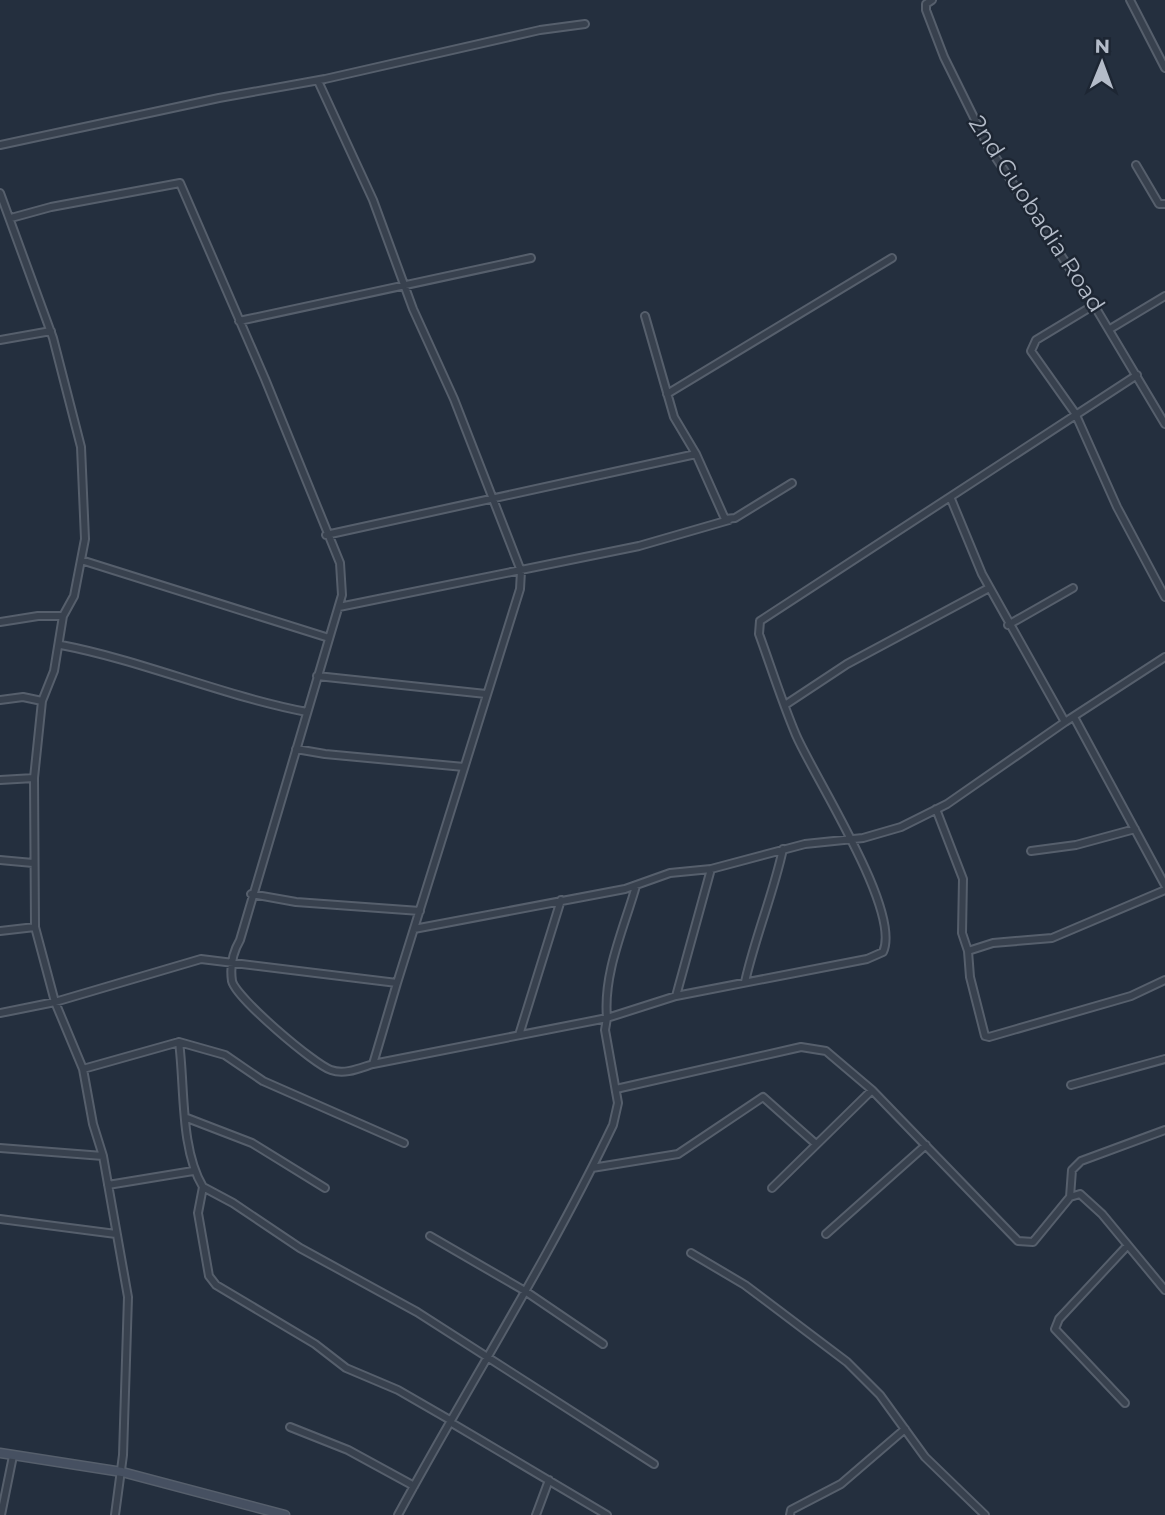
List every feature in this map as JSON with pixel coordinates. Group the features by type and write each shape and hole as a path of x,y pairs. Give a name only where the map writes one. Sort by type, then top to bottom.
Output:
{"street":[{"name":"2nd Guobadia Road","path":"932,0 925,5 926,10 944,57 988,146 1094,304 1165,424"},
{"path":"1130,0 1165,68"},
{"path":"0,145 219,98 318,80 540,30 585,24"},
{"path":"318,80 373,200 522,571 520,589 373,1064"},
{"path":"1136,165 1159,204 1165,204"},
{"path":"11,218 51,207 180,183 340,563 342,595 339,607 251,894 240,940 232,953 232,981 242,997 277,1031 329,1070 349,1072 373,1064 607,1018 676,996 867,959 883,952 886,936 876,896 838,809 815,774 796,735 759,634 760,621 951,499 1075,413 1137,375"},
{"path":"0,193 51,331 81,446 85,539 74,596 63,617 61,645 42,701 34,778 34,927 55,1002 83,1069 125,1273 129,1318 122,1472 116,1515"},
{"path":"239,321 531,258"},
{"path":"667,394 892,258"},
{"path":"1110,330 1165,296"},
{"path":"1094,304 1031,345 1033,356 1075,413 1117,507 1165,597"},
{"path":"645,316 674,417 729,520"},
{"path":"0,340 51,331"},
{"path":"326,535 620,473 696,454"},
{"path":"339,607 683,536 729,520 792,483"},
{"path":"951,499 989,588 1065,722"},
{"path":"81,560 329,638"},
{"path":"785,705 847,664 989,588"},
{"path":"1008,625 1073,588"},
{"path":"0,622 63,617"},
{"path":"61,645 98,652 268,705 307,712"},
{"path":"414,929 636,886 670,873 711,869 783,849 851,840 901,827 936,809 1165,657"},
{"path":"317,676 486,694"},
{"path":"0,700 23,697 42,701"},
{"path":"968,951 993,943 1044,941 1165,888 1074,717"},
{"path":"296,749 464,767"},
{"path":"0,780 34,778"},
{"path":"936,809 963,879 962,933 983,1031 989,1037 1131,996 1165,980"},
{"path":"1031,851 1076,845 1135,829"},
{"path":"745,982 752,950 772,897 783,849"},
{"path":"0,860 33,863"},
{"path":"676,996 711,869"},
{"path":"398,1515 489,1357 592,1168 617,1112 605,1030 605,1000 636,886"},
{"path":"251,894 296,902 420,911"},
{"path":"519,1035 561,900"},
{"path":"0,931 34,927"},
{"path":"0,1013 55,1002 201,959 397,984"},
{"path":"83,1069 179,1042 225,1055 263,1081 404,1143"},
{"path":"179,1042 193,1171 203,1187 233,1203 300,1248 417,1312 654,1465"},
{"path":"615,1089 801,1047 826,1051 872,1090 1009,1232 1026,1244 1034,1242 1070,1197 1076,1194 1084,1197 1102,1214 1165,1290"},
{"path":"1071,1085 1165,1059"},
{"path":"772,1188 872,1090"},
{"path":"592,1168 678,1154 763,1097 816,1144"},
{"path":"187,1118 252,1143 325,1188"},
{"path":"1070,1197 1072,1170 1081,1161 1165,1130"},
{"path":"825,1234 926,1145"},
{"path":"0,1148 103,1156"},
{"path":"108,1185 193,1171"},
{"path":"203,1187 198,1213 201,1241 206,1270 216,1284 315,1344 346,1368 398,1390 607,1515"},
{"path":"0,1219 116,1234"},
{"path":"430,1236 525,1291 603,1344"},
{"path":"1125,1403 1055,1329 1059,1319 1127,1245"},
{"path":"691,1253 745,1285 847,1362 880,1395 925,1457 985,1515"},
{"path":"290,1427 348,1450 414,1486"},
{"path":"790,1515 791,1510 824,1495 848,1479 905,1429"},
{"path":"0,1453 122,1472 283,1515"},
{"path":"1,1515 13,1456"},
{"path":"536,1515 549,1480"}]}
